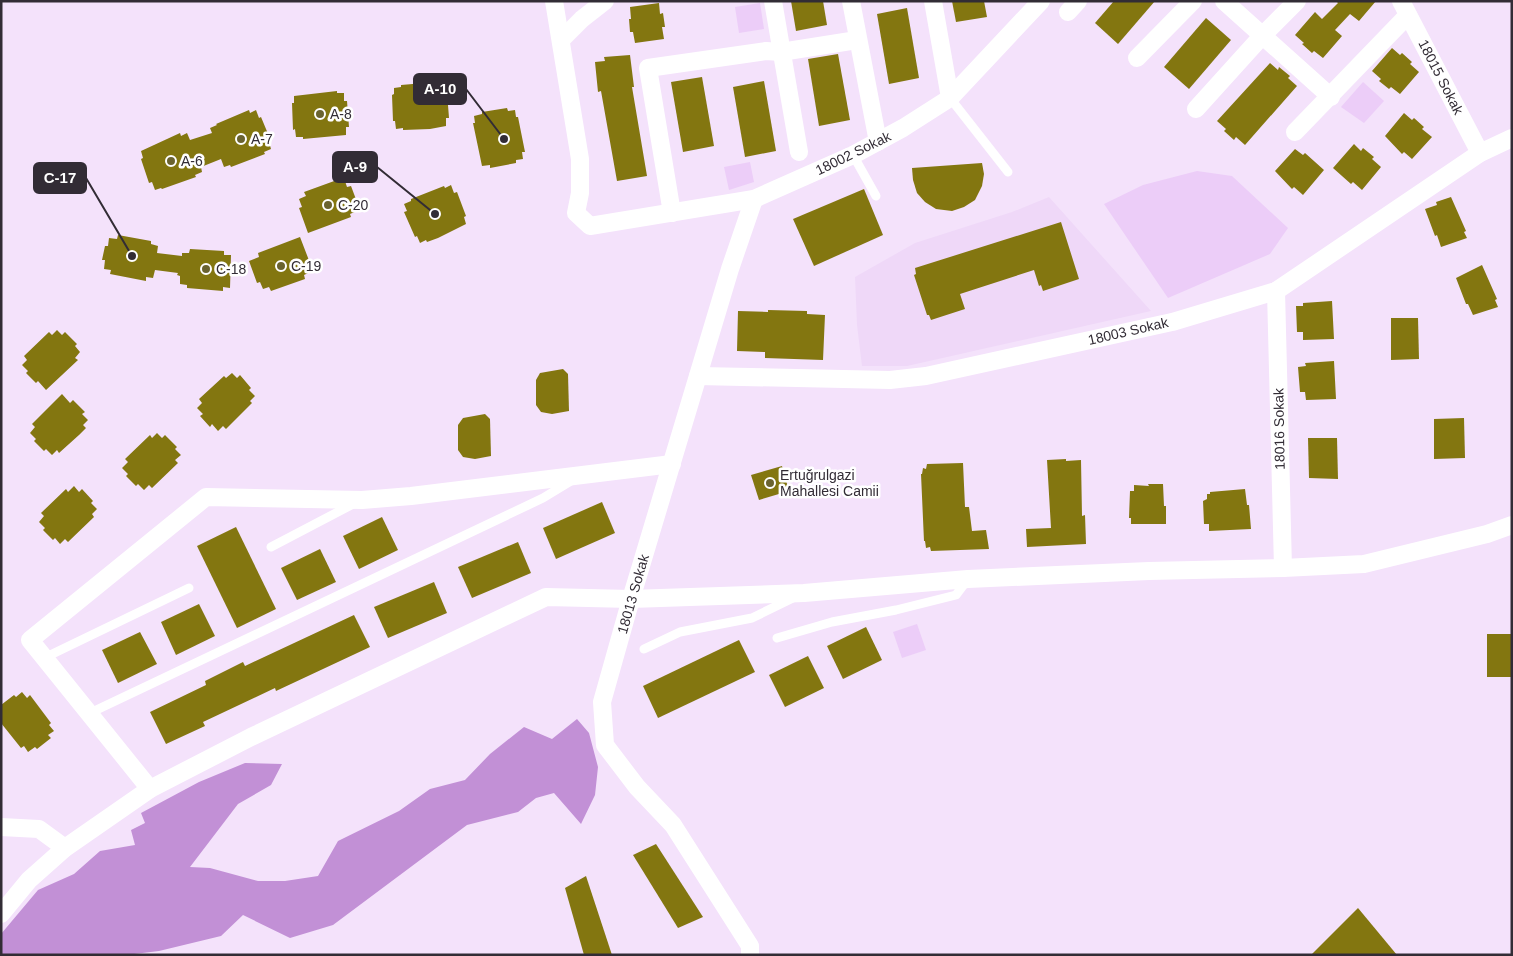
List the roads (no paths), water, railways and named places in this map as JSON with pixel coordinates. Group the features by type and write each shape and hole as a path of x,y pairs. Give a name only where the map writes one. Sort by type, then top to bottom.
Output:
{"street":[{"path":"554,1 561,40"},
{"path":"561,40 582,19 605,1"},
{"path":"773,1 798,152"},
{"path":"851,1 878,142"},
{"path":"933,1 950,98"},
{"name":"18002 Sokak","path":"561,40 580,159 580,193 576,213 590,226 754,199 853,155 950,98 1041,1"},
{"path":"1137,58 1193,1"},
{"path":"1224,1 1331,96"},
{"path":"1196,109 1296,1"},
{"path":"1295,132 1331,96 1405,8"},
{"name":"18015 Sokak","path":"1405,8 1480,153"},
{"path":"672,213 648,68 766,51 781,52 857,40"},
{"name":"18003 Sokak","path":"698,376 890,380 926,376 1172,322 1276,291 1480,153 1512,138"},
{"name":"18013 Sokak","path":"750,955 750,946 673,825 638,787 605,745 602,702 730,269 754,199"},
{"name":"18016 Sokak","path":"1276,291 1283,568"},
{"path":"150,789 30,640 206,497 362,500 411,496 672,464"},
{"path":"1,914 30,880 65,848 150,789 251,737 546,597 631,599 804,593 968,579 1149,570 1283,568 1364,564 1487,534 1512,524"},
{"path":"1,827 39,829 65,848"}],"lane":[{"path":"950,98 1008,172"},
{"path":"853,155 876,196"},
{"path":"90,713 543,498 579,476"},
{"path":"271,547 362,500"},
{"path":"777,638 832,622 896,610 956,595 968,579"},
{"path":"44,658 189,588"},
{"path":"644,649 680,632 752,618 804,593"}],"place":[{"name":"A-8","path":"320,114"},
{"name":"A-7","path":"241,139"},
{"name":"A-10","path":"504,139"},
{"name":"A-6","path":"171,161"},
{"name":"C-20","path":"328,205"},
{"name":"A-9","path":"435,214"},
{"name":"C-17","path":"132,256"},
{"name":"C-19","path":"281,266"},
{"name":"C-18","path":"206,269"},
{"name":"Ertuğrulgazi Mahallesi Camii","path":"770,483"}]}
